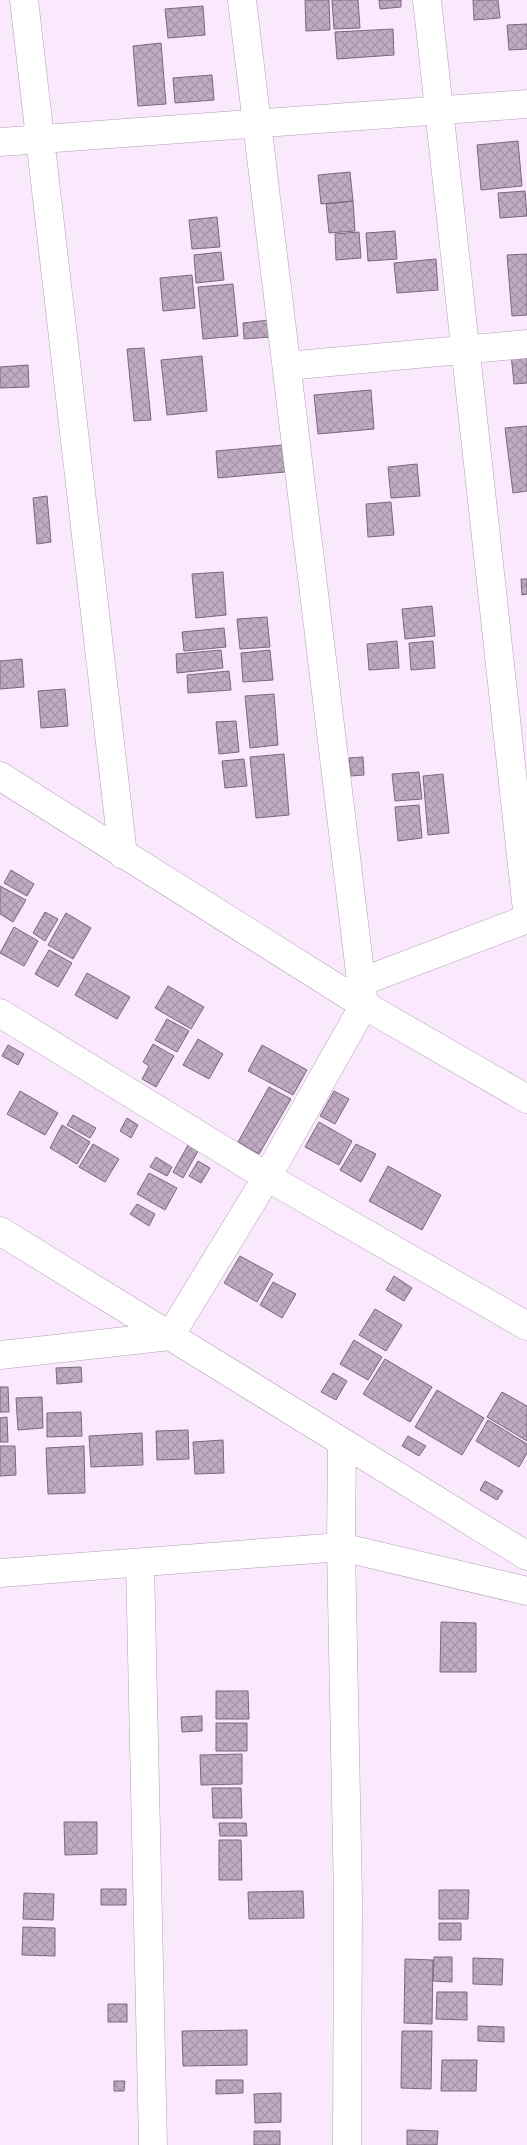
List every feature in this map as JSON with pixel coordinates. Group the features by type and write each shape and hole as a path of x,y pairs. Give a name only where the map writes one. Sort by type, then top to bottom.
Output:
{"street":[{"path":"24,0 123,855"},
{"path":"170,1336 267,1177 362,994 242,0"},
{"path":"427,0 527,910"},
{"path":"0,142 527,104"},
{"path":"286,366 527,344"},
{"path":"0,776 123,855 362,994 527,1098"},
{"path":"362,994 527,919"},
{"path":"0,1013 267,1177 527,1326"},
{"path":"0,1232 527,1556"},
{"path":"0,1355 170,1336"},
{"path":"342,1442 341,1547 348,1898 348,2145"},
{"path":"0,1573 140,1564 341,1547 527,1591"},
{"path":"140,1564 153,2145"}],"building":[{"path":"305,0 329,0 330,30 306,31"},
{"path":"332,0 358,0 360,28 334,29"},
{"path":"379,0 401,0 401,7 380,9"},
{"path":"473,0 498,0 500,18 474,20"},
{"path":"203,6 205,35 168,38 165,9"},
{"path":"527,24 527,49 509,50 507,25"},
{"path":"393,29 394,55 337,59 335,32"},
{"path":"161,43 166,104 138,106 133,46"},
{"path":"212,75 214,100 175,103 173,78"},
{"path":"518,141 522,186 481,190 477,145"},
{"path":"350,172 353,201 321,204 318,175"},
{"path":"525,191 527,216 500,218 498,193"},
{"path":"353,201 355,231 329,233 326,204"},
{"path":"217,217 220,247 192,249 189,220"},
{"path":"395,231 397,259 368,261 366,233"},
{"path":"359,232 361,258 336,260 335,234"},
{"path":"221,252 224,280 196,283 194,255"},
{"path":"527,254 527,315 512,316 507,255"},
{"path":"436,259 438,290 397,293 394,263"},
{"path":"192,275 195,308 163,311 160,278"},
{"path":"233,284 238,336 203,339 198,287"},
{"path":"269,320 270,337 244,339 243,323"},
{"path":"144,348 151,420 134,421 127,349"},
{"path":"527,353 527,383 514,384 511,354"},
{"path":"202,356 207,411 167,415 161,360"},
{"path":"28,365 29,387 0,388 0,367"},
{"path":"371,390 374,429 318,434 314,395"},
{"path":"527,426 527,491 513,493 505,428"},
{"path":"283,445 285,472 218,478 216,451"},
{"path":"417,464 420,496 391,498 388,467"},
{"path":"47,496 51,542 37,544 33,498"},
{"path":"391,502 394,535 368,537 366,504"},
{"path":"223,572 226,615 196,618 192,574"},
{"path":"521,579 527,579 527,594 522,595"},
{"path":"432,606 435,636 405,639 402,609"},
{"path":"267,617 270,647 240,649 237,619"},
{"path":"224,628 226,647 184,651 182,632"},
{"path":"397,641 399,668 369,670 367,644"},
{"path":"433,641 435,668 411,670 409,643"},
{"path":"221,650 223,668 177,673 176,654"},
{"path":"270,650 273,680 243,682 241,653"},
{"path":"22,659 24,687 0,689 0,661"},
{"path":"229,671 231,690 188,693 187,675"},
{"path":"65,689 68,726 41,728 38,691"},
{"path":"274,694 278,745 250,748 245,696"},
{"path":"236,721 239,752 219,754 216,722"},
{"path":"284,754 289,815 256,818 250,757"},
{"path":"363,757 364,775 351,776 349,758"},
{"path":"244,759 247,786 225,788 222,761"},
{"path":"419,772 422,799 395,801 392,774"},
{"path":"443,774 449,833 428,835 423,776"},
{"path":"419,805 422,838 398,841 395,807"},
{"path":"11,870 34,884 27,896 4,883"},
{"path":"0,886 26,900 13,922 0,914"},
{"path":"45,912 58,919 45,941 33,933"},
{"path":"66,913 91,928 73,959 48,945"},
{"path":"14,927 38,941 24,966 0,953"},
{"path":"49,950 72,963 58,987 35,974"},
{"path":"87,973 130,997 117,1019 75,995"},
{"path":"168,986 204,1007 191,1029 155,1008"},
{"path":"167,1019 189,1031 177,1052 155,1040"},
{"path":"198,1039 223,1054 209,1079 183,1065"},
{"path":"153,1044 174,1056 156,1087 142,1079 149,1066 143,1062"},
{"path":"8,1045 24,1054 18,1065 2,1056"},
{"path":"262,1045 307,1070 293,1095 248,1071"},
{"path":"269,1087 291,1099 259,1154 238,1142"},
{"path":"20,1091 58,1113 45,1135 7,1114"},
{"path":"334,1091 349,1099 335,1124 320,1116"},
{"path":"73,1115 96,1128 90,1138 67,1125"},
{"path":"127,1118 138,1125 131,1138 120,1131"},
{"path":"319,1122 352,1141 339,1165 305,1147"},
{"path":"62,1125 90,1142 77,1164 50,1148"},
{"path":"93,1144 119,1159 105,1182 79,1167"},
{"path":"356,1144 376,1154 361,1182 340,1170"},
{"path":"188,1145 198,1151 183,1178 173,1172"},
{"path":"156,1157 172,1167 167,1176 150,1167"},
{"path":"198,1161 210,1168 201,1183 189,1176"},
{"path":"388,1166 441,1195 422,1230 369,1201"},
{"path":"149,1173 177,1188 165,1210 137,1194"},
{"path":"137,1204 155,1214 149,1226 130,1214"},
{"path":"240,1256 273,1274 257,1302 224,1283"},
{"path":"394,1276 412,1288 404,1301 386,1290"},
{"path":"273,1282 296,1294 282,1318 260,1305"},
{"path":"375,1309 402,1325 386,1351 359,1335"},
{"path":"354,1340 382,1357 368,1380 340,1364"},
{"path":"385,1359 432,1387 410,1422 363,1394"},
{"path":"81,1367 82,1382 57,1384 56,1368"},
{"path":"333,1373 347,1381 336,1400 321,1392"},
{"path":"0,1387 8,1387 9,1412 0,1412"},
{"path":"437,1390 484,1418 462,1455 415,1427"},
{"path":"502,1392 527,1406 527,1441 487,1417"},
{"path":"42,1397 43,1428 18,1430 16,1398"},
{"path":"81,1412 82,1436 47,1437 47,1413"},
{"path":"7,1417 8,1442 0,1442 0,1418"},
{"path":"488,1420 527,1444 527,1453 519,1467 476,1441"},
{"path":"188,1430 189,1459 157,1460 156,1431"},
{"path":"142,1433 143,1465 91,1467 89,1436"},
{"path":"408,1436 426,1446 419,1456 402,1446"},
{"path":"223,1440 224,1473 195,1474 193,1442"},
{"path":"0,1446 15,1446 16,1475 0,1476"},
{"path":"84,1446 85,1493 48,1494 46,1448"},
{"path":"485,1481 503,1491 497,1500 480,1490"},
{"path":"441,1622 476,1623 476,1672 440,1672"},
{"path":"216,1691 248,1691 249,1719 216,1719"},
{"path":"202,1716 202,1731 182,1732 181,1717"},
{"path":"216,1723 247,1723 247,1751 216,1751"},
{"path":"242,1754 242,1784 201,1785 200,1755"},
{"path":"212,1788 241,1788 242,1818 213,1818"},
{"path":"64,1822 97,1822 97,1854 65,1855"},
{"path":"219,1823 246,1823 247,1836 220,1836"},
{"path":"219,1840 241,1840 242,1880 219,1880"},
{"path":"101,1889 126,1889 126,1905 101,1905"},
{"path":"439,1890 469,1890 468,1919 439,1919"},
{"path":"303,1891 304,1918 249,1919 248,1892"},
{"path":"24,1893 54,1894 53,1920 23,1919"},
{"path":"439,1923 461,1923 461,1940 439,1940"},
{"path":"23,1927 55,1928 55,1956 22,1955"},
{"path":"434,1957 452,1957 452,1982 433,1981"},
{"path":"473,1958 503,1959 502,1985 473,1984"},
{"path":"405,1959 433,1960 432,2024 404,2023"},
{"path":"437,1992 467,1992 467,2020 436,2019"},
{"path":"108,2004 127,2004 127,2022 108,2022"},
{"path":"478,2026 504,2027 504,2042 478,2041"},
{"path":"247,2030 247,2065 183,2066 182,2031"},
{"path":"402,2031 432,2031 431,2089 401,2088"},
{"path":"442,2060 477,2060 476,2091 441,2091"},
{"path":"216,2080 243,2080 243,2093 216,2094"},
{"path":"114,2081 125,2081 124,2091 114,2091"},
{"path":"281,2093 281,2122 255,2123 254,2094"},
{"path":"407,2130 438,2131 437,2145 407,2145"},
{"path":"254,2131 280,2131 280,2145 254,2145"}]}
